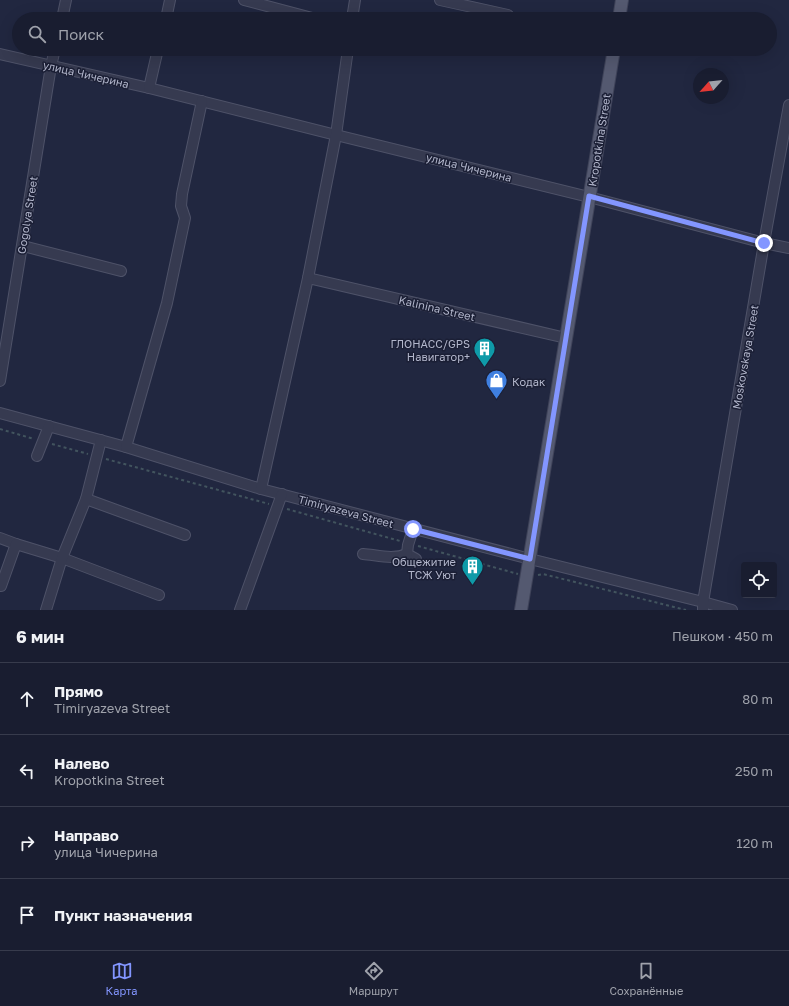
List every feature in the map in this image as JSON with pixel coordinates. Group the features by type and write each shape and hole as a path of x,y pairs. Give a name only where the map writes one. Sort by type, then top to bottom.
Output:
{"main road":[{"path":"619,12 622,0"},
{"name":"Kropotkina Street","path":"521,610 613,56"}],"street":[{"path":"63,12 66,0"},
{"path":"167,12 170,0"},
{"path":"244,0 289,12"},
{"path":"353,12 355,0"},
{"path":"440,0 494,12"},
{"name":"улица Чичерина","path":"0,54 149,88 589,196 764,243 789,248"},
{"name":"Gogolya Street","path":"0,381 53,56"},
{"path":"149,88 156,56"},
{"path":"261,489 308,278 336,135 347,56"},
{"path":"126,447 167,303 186,218 181,206 182,194 202,101"},
{"name":"Moskovskaya Street","path":"703,606 764,243 789,105"},
{"path":"22,246 121,271"},
{"name":"Kalinina Street","path":"308,278 566,338"},
{"name":"Timiryazeva Street","path":"0,413 126,447 261,489 703,606 732,610"},
{"path":"37,456 49,426"},
{"path":"46,610 62,558 86,498 101,440"},
{"path":"240,610 282,494"},
{"path":"86,498 184,535"},
{"path":"363,554 393,558 411,556 408,545 413,529"},
{"path":"0,538 62,558 159,595"},
{"path":"0,586 16,544"}],"path":[{"path":"0,429 406,542"},
{"path":"413,545 527,576 543,574 686,610"}],"place":[{"name":"ГЛОНАСС/GPS Навигатор+","path":"485,368"},
{"name":"Кодак","path":"496,400"},
{"name":"Общежитие ТСЖ Уют","path":"472,586"}],"route":[{"path":"413,529 530,559 589,196 764,243"}]}
